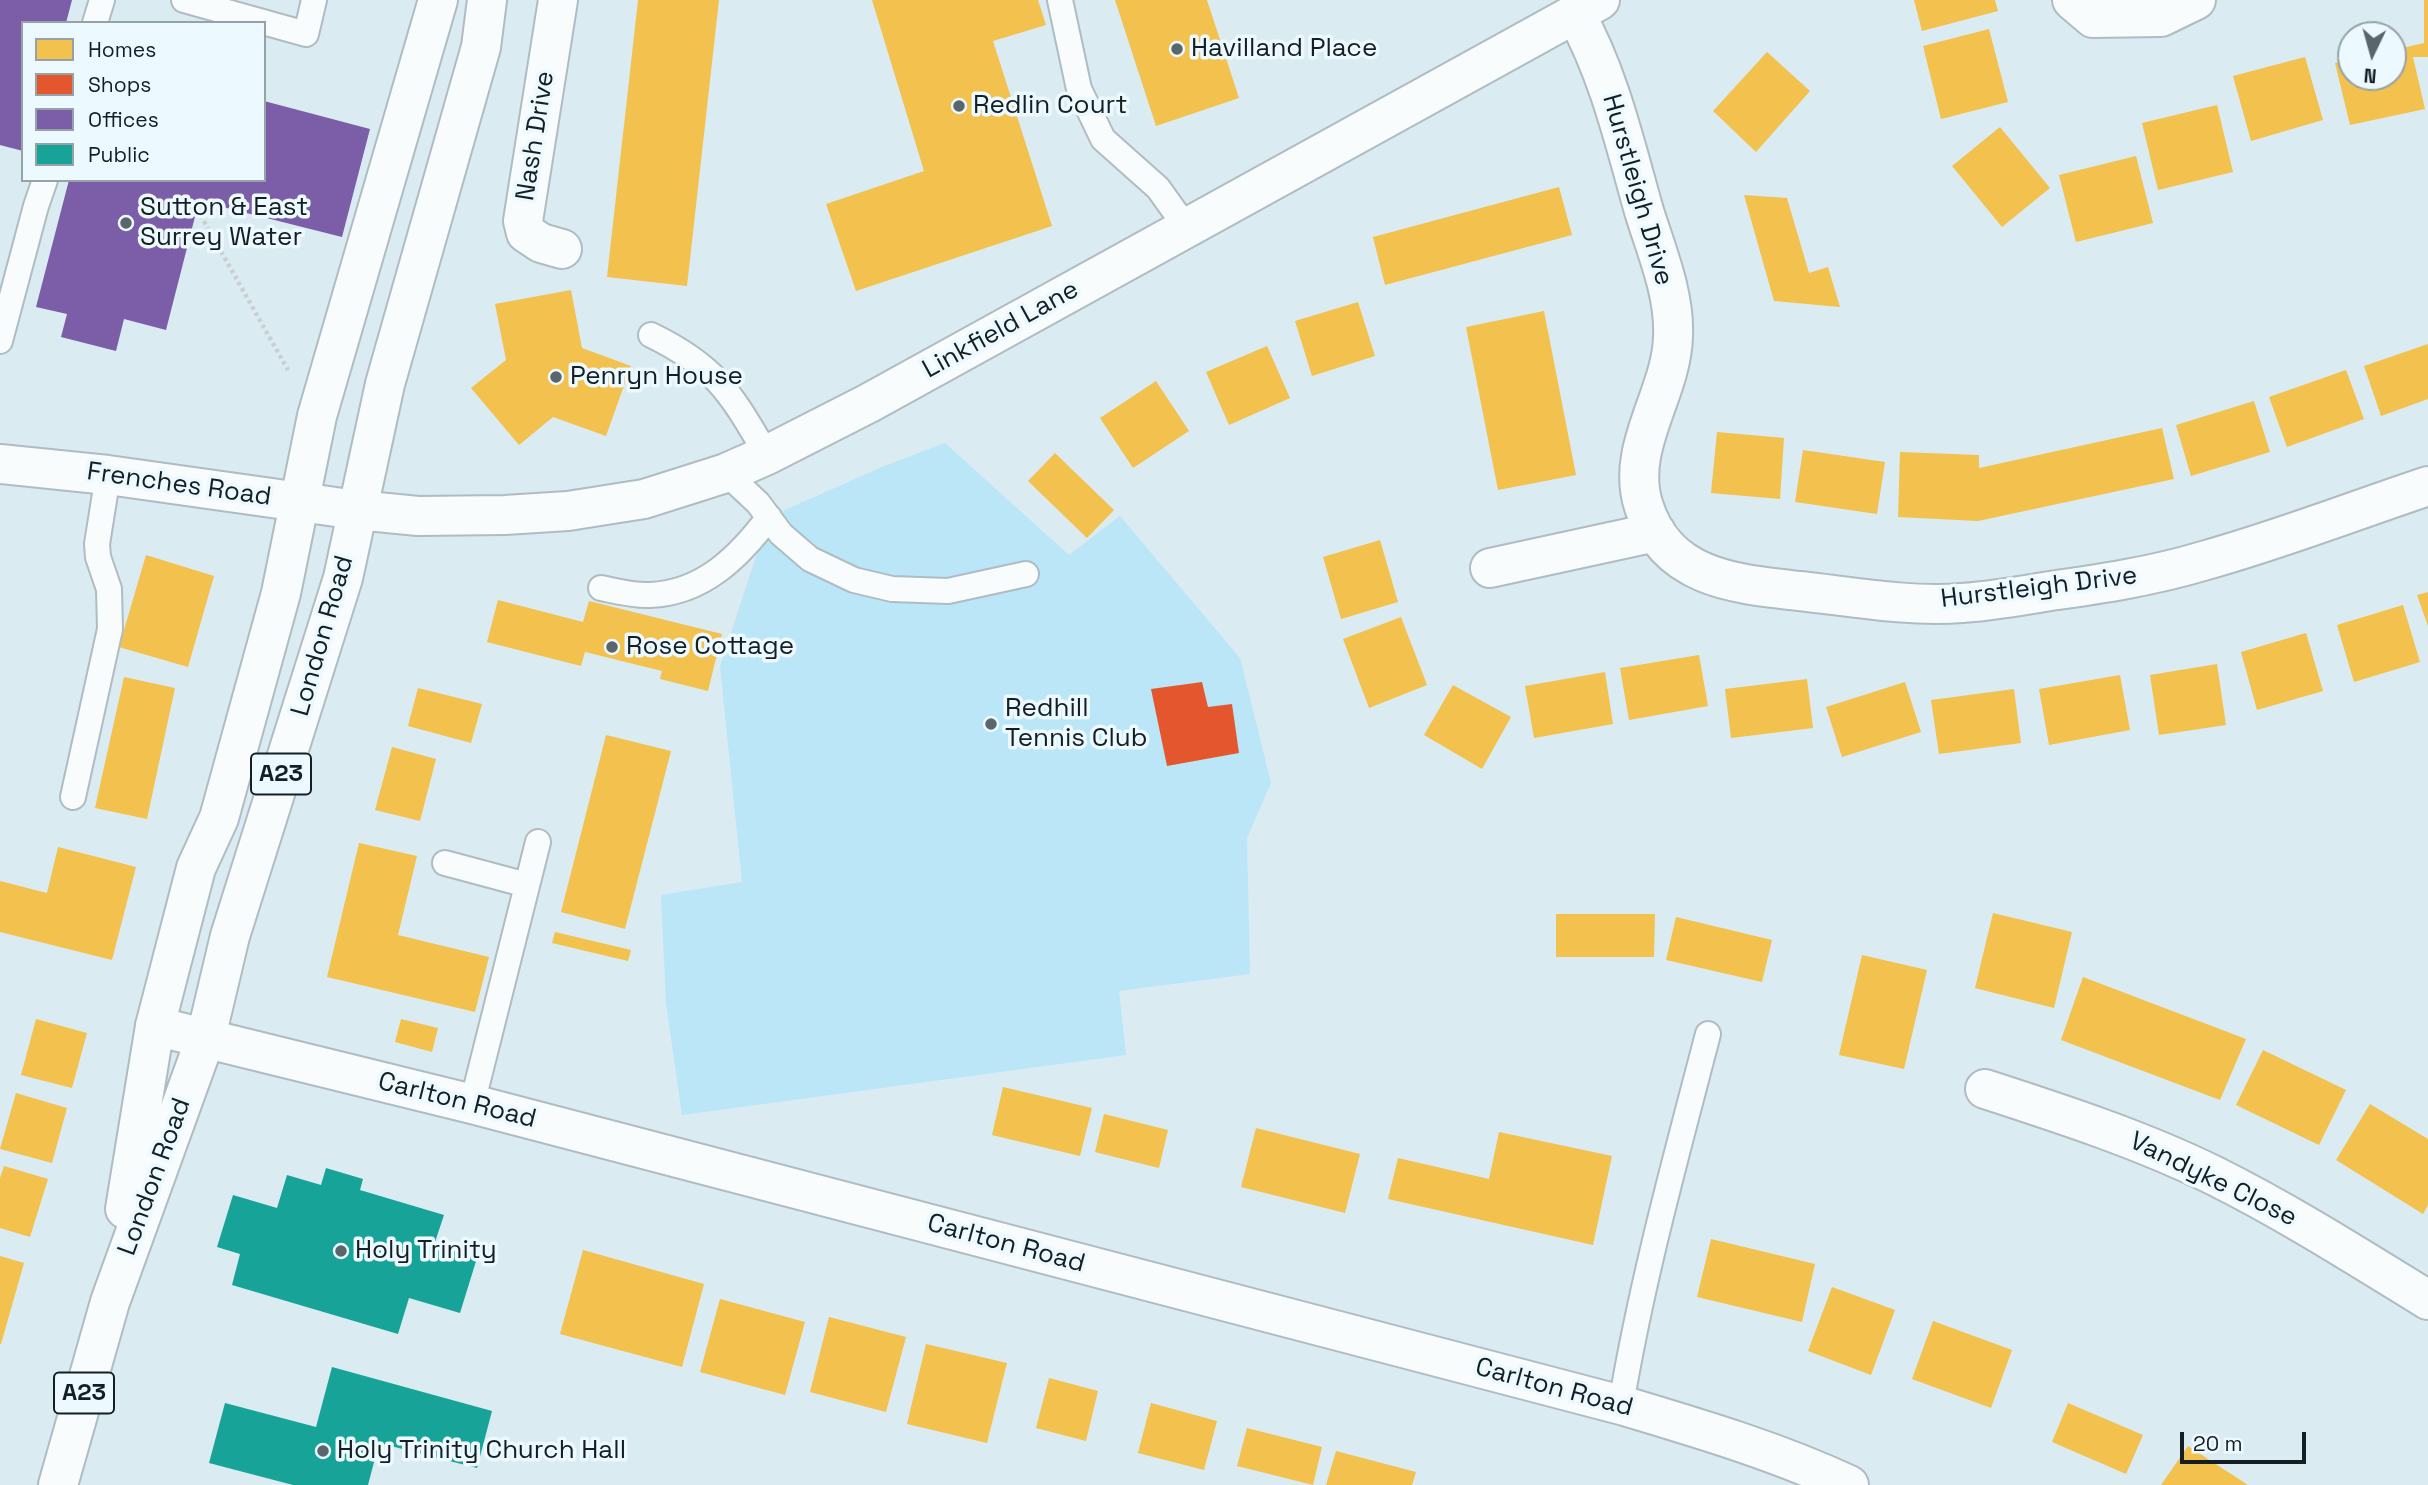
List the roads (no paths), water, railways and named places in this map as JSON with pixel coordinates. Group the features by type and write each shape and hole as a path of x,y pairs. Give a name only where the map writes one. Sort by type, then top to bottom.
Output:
{"street":[{"name":"London Road","path":"110,1302 155,1026 196,868 219,818 272,627 317,416 438,0"},
{"name":"London Road","path":"59,1485 110,1302 206,1038 230,936 343,578 385,384 481,47 487,0"},
{"name":"Nash Drive","path":"558,0 523,221 526,233 541,243 562,249"},
{"path":"2072,0 2092,18 2161,17 2196,0"},
{"name":"Linkfield Lane","path":"357,510 418,516 568,511 644,499 726,473 869,403 1588,6"},
{"name":"Hurstleigh Drive","path":"1588,6 1588,36 1611,97 1667,286 1674,333 1671,366 1642,445 1639,476 1643,506 1656,532 1672,553 1698,571 1737,584 1899,602 1960,603 2113,582 2202,562 2428,486"},
{"name":"Frenches Road","path":"0,464 108,475 357,510"},
{"path":"1490,568 1656,532"},
{"name":"Carlton Road","path":"155,1026 472,1104 1621,1405 1715,1433 1811,1468 1849,1485"},
{"name":"Vandyke Close","path":"1985,1089 2120,1135 2213,1175 2301,1222 2428,1300"}],"lane":[{"path":"97,21 102,0"},
{"path":"184,0 259,21"},
{"path":"266,23 306,34 314,0"},
{"path":"1060,0 1079,89 1103,139 1158,188 1186,227"},
{"path":"0,341 44,182"},
{"path":"651,335 680,349 724,386 767,455"},
{"path":"726,473 758,503 781,534 810,559 854,580 892,589 948,591 1026,574"},
{"path":"72,797 110,629 109,589 98,557 97,544 108,475"},
{"path":"601,588 648,595 694,585 726,566 769,517"},
{"path":"472,1104 538,842"},
{"path":"445,863 527,885"},
{"path":"1621,1405 1632,1340 1656,1235 1708,1034"}],"place":[{"name":"Havilland Place","path":"1177,49"},
{"name":"Redlin Court","path":"959,106"},
{"name":"Sutton & East Surrey Water","path":"126,223"},
{"name":"Penryn House","path":"556,377"},
{"name":"Rose Cottage","path":"612,647"},
{"name":"Redhill Tennis Club","path":"991,724"},
{"name":"Holy Trinity","path":"341,1251"},
{"name":"Holy Trinity Church Hall","path":"323,1451"}]}
